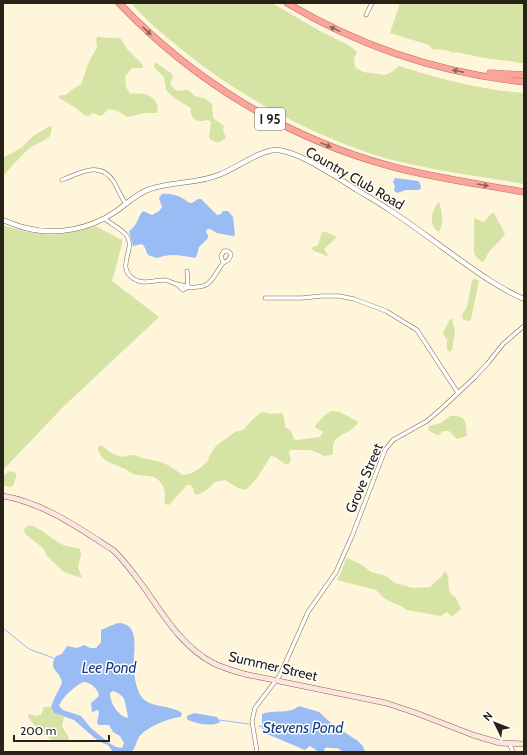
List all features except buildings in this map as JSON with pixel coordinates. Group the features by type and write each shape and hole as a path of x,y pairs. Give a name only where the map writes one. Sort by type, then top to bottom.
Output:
{"highway":[{"name":"I 95","path":"119,3 157,40 208,81 248,106 300,134 349,153 395,168 435,177 524,192"},
{"path":"287,3 336,29 373,45 422,62 473,74 524,82"},
{"path":"473,74 492,73 524,75"},
{"path":"515,191 524,196"}],"main road":[{"name":"Summer Street","path":"3,496 27,501 42,507 113,550 131,569 188,646 203,657 222,667 244,674 386,703 473,735 510,745 524,744"}],"street":[{"path":"366,15 372,3"},
{"name":"Country Club Road","path":"3,220 26,228 56,231 71,230 105,219 134,197 149,189 164,184 210,178 222,174 273,150 286,152 343,180 388,208 489,280 508,292 524,299"},
{"path":"62,180 87,170 95,169 102,171 113,180 126,204"},
{"path":"105,219 127,236 129,246 125,260 126,269 134,280 140,282 167,280 188,287 197,288 208,284 214,279 223,263"},
{"path":"187,271 188,287"},
{"path":"265,298 339,296 354,299 386,311 417,330 458,394"},
{"name":"Grove Street","path":"257,752 252,721 254,712 259,702 277,680 308,612 329,583 342,560 385,450 392,440 427,420 458,394 488,363 503,344 524,326"},
{"path":"510,745 513,752"}],"green space":[{"path":"131,3 272,3 320,31 350,46 357,52 354,59 355,67 363,72 385,75 392,72 399,66 461,83 508,92 524,93 524,184 412,165 375,155 321,134 270,109 221,79 163,34"},
{"path":"400,3 524,3 524,63 432,49 429,45 390,33"},
{"path":"98,36 104,38 121,39 127,49 142,64 142,68 132,68 125,77 126,87 130,94 143,94 153,98 158,106 157,113 144,113 127,117 118,111 109,109 101,116 93,113 88,116 84,115 76,108 59,98 59,96 66,95 81,84 87,66 97,47 96,39"},
{"path":"155,62 172,74 173,76 170,84 175,89 178,91 188,90 195,96 204,98 212,104 213,118 224,126 223,131 226,138 218,142 214,142 210,139 211,122 208,120 199,121 194,119 191,113 191,108 174,98 166,90 164,77 154,67"},
{"path":"50,126 52,128 50,136 31,147 3,176 3,158 21,148 33,136"},
{"path":"439,202 442,225 439,232 433,226 432,218 434,209"},
{"path":"492,213 494,213 505,234 482,262 474,253 474,218 484,222"},
{"path":"3,225 27,232 43,234 68,233 95,226 122,240 112,281 159,317 64,406 3,470"},
{"path":"322,232 326,232 337,237 324,249 328,255 327,256 314,251 311,248 318,245"},
{"path":"474,278 479,281 471,319 469,321 463,320 462,315 467,307 472,281"},
{"path":"450,319 452,319 455,331 452,350 450,352 447,350 447,340 443,333"},
{"path":"331,411 340,412 358,422 355,427 338,437 333,446 332,455 324,456 311,450 290,450 289,453 291,459 289,464 285,464 271,456 257,478 246,490 238,488 225,480 215,482 207,490 197,495 194,493 191,485 187,485 169,505 165,504 164,488 157,479 150,476 133,474 107,461 101,456 98,448 100,445 120,457 134,455 161,462 170,466 182,475 194,472 203,466 209,460 208,458 216,446 235,432 243,430 262,412 271,414 282,413 285,427 291,431 294,439 297,440 320,437 323,432 315,426"},
{"path":"450,416 463,418 466,423 467,436 457,439 449,431 443,431 439,435 428,430 429,426 441,423"},
{"path":"10,471 16,473 16,478 13,486 10,487 3,485 3,476"},
{"path":"29,525 34,526 61,544 80,549 81,555 78,567 82,578 64,572 47,556 43,548 25,534 24,529"},
{"path":"347,558 362,565 371,572 386,576 395,583 413,588 430,587 442,576 445,571 448,576 449,590 456,598 461,609 453,616 449,615 448,612 441,616 407,610 385,599 376,590 337,580"},
{"path":"44,707 51,707 54,713 64,717 62,726 69,738 68,741 62,742 50,739 36,727 28,717 30,714 36,716 41,715"}],"water":[{"path":"395,178 418,181 421,188 419,190 406,190 397,193 394,191 395,186 393,182"},
{"path":"162,194 176,195 191,203 201,199 217,215 221,214 223,211 228,211 233,217 235,235 233,236 217,233 207,229 206,232 208,238 199,247 195,258 166,255 157,258 148,255 142,244 133,246 129,231 135,226 143,211 152,215 159,211 162,207 159,198"},
{"name":"Lee Pond","path":"118,623 125,624 133,633 135,646 135,678 141,696 145,701 182,713 181,717 164,721 142,733 133,750 123,753 113,752 108,745 98,741 74,720 54,713 51,707 62,683 53,665 56,656 62,654 67,646 77,648 84,645 90,648 96,648 101,642 101,630","holes":["83,682 93,686 99,694 98,697 91,703 92,712 98,710 99,712 97,723 99,725 109,725 113,732 120,736 124,743 122,748 116,747 109,743 91,728 81,716 63,710 59,706 69,692","113,691 122,696 124,699 128,718 121,715 113,705 110,697 110,693"]},
{"name":"Stevens Pond","path":"299,706 319,712 332,724 358,741 363,746 365,752 344,752 337,748 325,748 324,751 319,752 310,746 305,750 267,734 262,728 262,714 286,711 295,709"},
{"path":"194,713 217,717 220,722 217,724 204,724 187,719 187,716"}],"waterway":[{"path":"3,628 29,649 56,659"},
{"path":"219,720 249,724"},
{"path":"259,726 264,727"}]}
